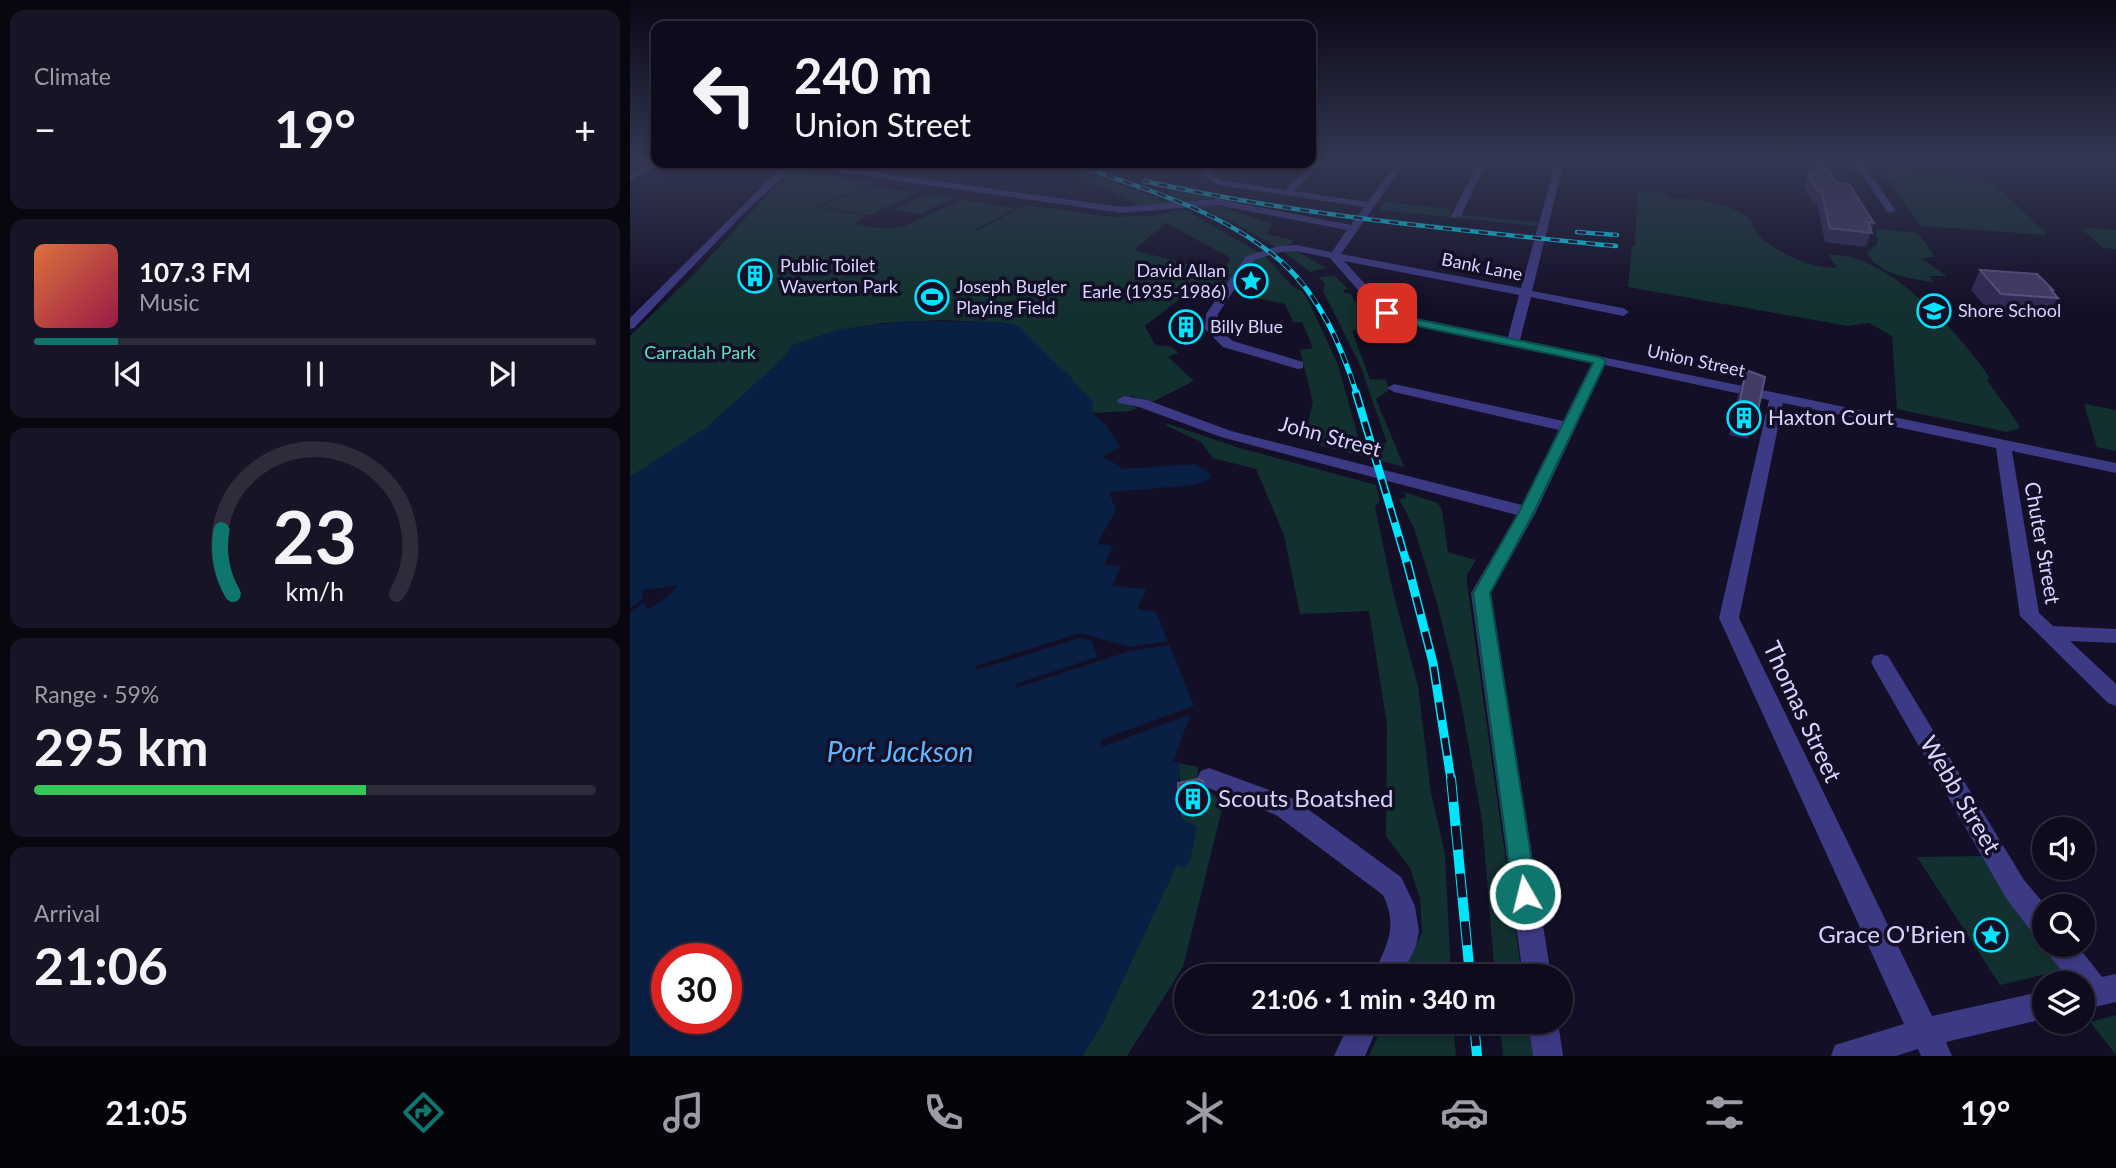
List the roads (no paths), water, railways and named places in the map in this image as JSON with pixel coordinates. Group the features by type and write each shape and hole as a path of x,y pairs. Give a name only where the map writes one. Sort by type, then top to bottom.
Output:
{"street":[{"path":"630,325 741,210"},
{"path":"1260,210 1352,228"},
{"path":"1334,256 1366,210"},
{"path":"1456,216 1459,210"},
{"path":"1513,342 1547,210"},
{"name":"Bank Lane","path":"1298,365 1228,344 1211,329 1212,314 1252,256 1285,248 1623,312"},
{"name":"Union Street","path":"1334,256 1382,310 1392,316 2116,468"},
{"path":"1535,964 1481,593 1527,512 1600,361"},
{"path":"1394,387 1569,427"},
{"name":"Thomas Street","path":"1777,398 1729,618 1930,1044"},
{"name":"John Street","path":"1124,400 1142,403 1226,434 1527,512"},
{"name":"Chuter Street","path":"2003,444 2030,616 2116,697"},
{"path":"2047,633 2116,636"},
{"name":"Webb Street","path":"1881,662 2015,889 2032,911"},
{"path":"1209,778 1285,807 1392,886 1402,906 1405,932 1402,946 1393,964"},
{"path":"2069,957 2098,992"},
{"path":"1846,1056 1930,1044 2032,1009"},
{"path":"1349,1056 1359,1034"},
{"path":"1545,1034 1548,1056"}],"water":[{"name":"Port Jackson","path":"906,321 1014,324 1093,401 1092,413 1106,425 1120,447 1102,457 1121,469 1196,464 1211,474 1208,480 1195,485 1109,492 1116,510 1097,544 1113,546 1104,565 1121,566 1112,586 1146,589 1137,609 1156,612 1194,706 1173,761 1179,763 1179,817 1197,827 1190,862 1184,868 1177,865 1101,1026 1082,1056 630,1056 630,477 706,428 788,353 790,346 841,329"}],"railway":[{"path":"1197,210 1237,230 1284,264"},
{"path":"1302,210 1438,228 1616,246"},
{"path":"1577,232 1617,235"},
{"path":"1284,264 1308,291 1328,323 1357,395"},
{"path":"1356,393 1407,564"},
{"path":"1407,562 1433,663 1451,780"},
{"path":"1451,778 1469,964"},
{"path":"1475,1034 1477,1056"}],"place":[{"name":"Public Toilet Waverton Park","path":"755,276"},
{"name":"David Allan Earle (1935-1986)","path":"1251,281"},
{"name":"Joseph Bugler Playing Field","path":"932,297"},
{"name":"Shore School","path":"1934,311"},
{"name":"Billy Blue","path":"1186,327"},
{"name":"Haxton Court","path":"1744,418"},
{"name":"Scouts Boatshed","path":"1193,799"},
{"name":"Grace O'Brien","path":"1991,935"}],"park label":[{"name":"Carradah Park","path":"700,353"}]}
